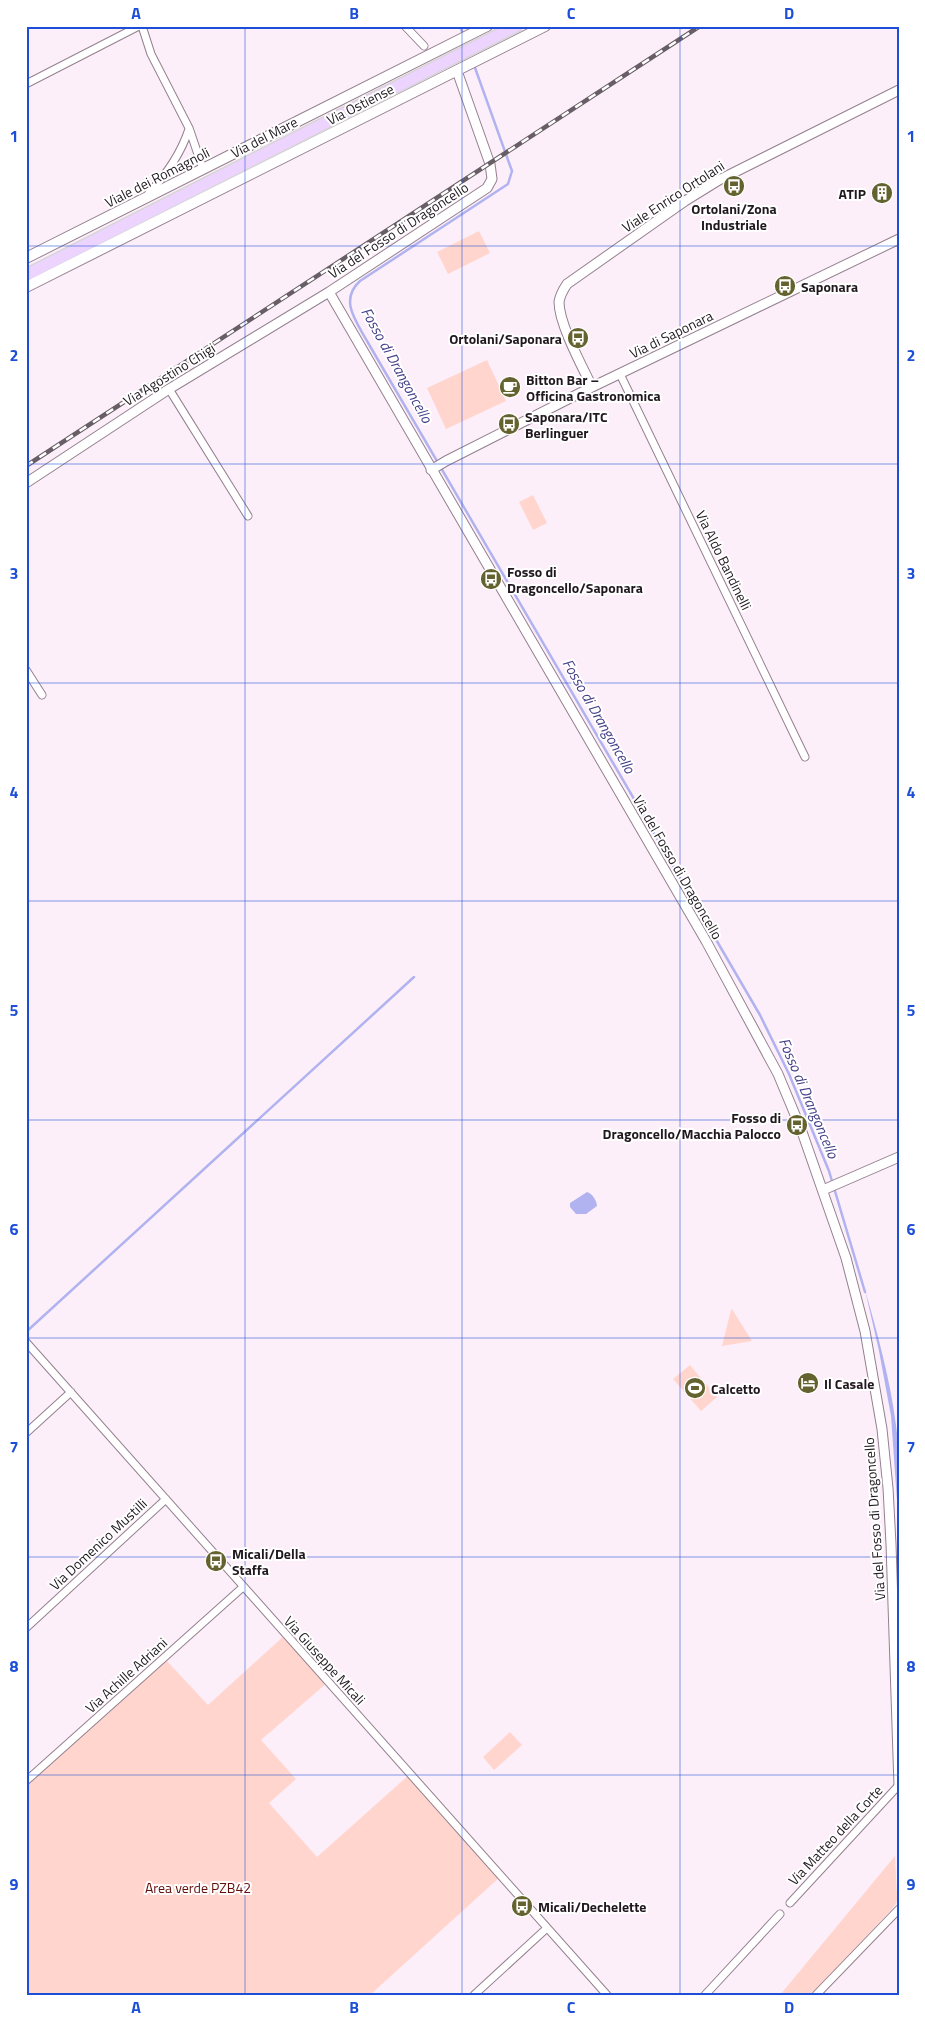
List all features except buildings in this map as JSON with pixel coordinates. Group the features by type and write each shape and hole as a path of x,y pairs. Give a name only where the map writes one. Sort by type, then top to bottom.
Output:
{"main road":[{"name":"Viale dei Romagnoli","path":"26,258 487,26"},
{"name":"Via del Mare","path":"26,275 516,26"},
{"name":"Via Ostiense","path":"26,287 545,26"}],"street":[{"path":"26,84 140,26 151,54 189,128 203,169"},
{"path":"406,26 424,46"},
{"name":"Via del Fosso di Dragoncello","path":"458,71 488,154 493,173 491,183 484,190 329,292 710,949 778,1074 801,1129 831,1187 846,1258 860,1308 873,1370 882,1429 890,1525 899,1785"},
{"name":"Viale Enrico Ortolani","path":"592,387 561,315 559,302 567,284 685,201 719,180 899,90"},
{"path":"146,197 160,181 179,152 189,128"},
{"name":"Via di Saponara","path":"433,469 592,387 899,239"},
{"name":"Via Agostino Chigi","path":"26,482 169,389 329,292"},
{"name":"Via Aldo Bandinelli","path":"620,374 805,757"},
{"path":"169,389 248,516"},
{"path":"26,670 42,695"},
{"path":"831,1187 899,1157"},
{"name":"Via Giuseppe Micali","path":"27,1342 607,1995"},
{"path":"26,1433 71,1392"},
{"name":"Via Domenico Mustilli","path":"26,1628 166,1499"},
{"name":"Via Achille Adriani","path":"26,1781 243,1587"},
{"name":"Via Matteo della Corte","path":"790,1903 899,1785"},
{"path":"816,1995 899,1909"},
{"path":"705,1995 780,1914"},
{"path":"474,1995 547,1928"}],"green space":[{"path":"479,231 490,253 448,274 437,252"},
{"path":"487,360 506,401 446,429 427,388"},
{"path":"533,495 547,523 533,530 519,502"},
{"path":"731,1310 752,1341 722,1346"},
{"name":"Calcetto","path":"690,1365 717,1397 701,1411 673,1379"},
{"name":"Area verde PZB42","path":"285,1635 328,1682 261,1740 296,1779 269,1803 317,1857 410,1774 501,1876 370,1995 26,1995 26,1781 164,1658 208,1705"},
{"path":"510,1732 522,1745 494,1770 483,1757"},
{"path":"895,1856 897,1899 892,1909 811,1995 780,1995"}],"water":[{"path":"587,1192 594,1197 597,1206 586,1214 576,1214 570,1207 570,1203"},
{"path":"865,1290 883,1357 898,1438 899,1529 891,1416"}],"waterway":[{"name":"Fosso di Drangoncello","path":"460,26 463,34"},
{"name":"Fosso di Drangoncello","path":"474,65 512,171 508,184 360,281 354,288 351,296 350,303 354,318 760,1015 789,1074 829,1171 865,1292"},
{"path":"26,1332 414,977"}],"railway":[{"path":"26,466 700,26"}],"place":[{"name":"Ortolani/Zona Industriale","path":"734,186"},
{"name":"ATIP","path":"882,193"},
{"name":"Saponara","path":"785,286"},
{"name":"Ortolani/Saponara","path":"578,338"},
{"name":"Bitton Bar – Officina Gastronomica","path":"510,387"},
{"name":"Saponara/ITC Berlinguer","path":"509,424"},
{"name":"Fosso di Dragoncello/Saponara","path":"491,579"},
{"name":"Fosso di Dragoncello/Macchia Palocco","path":"797,1125"},
{"name":"Il Casale","path":"808,1383"},
{"name":"Calcetto","path":"695,1388"},
{"name":"Micali/Della Staffa","path":"216,1561"},
{"name":"Micali/Dechelette","path":"522,1906"}]}
